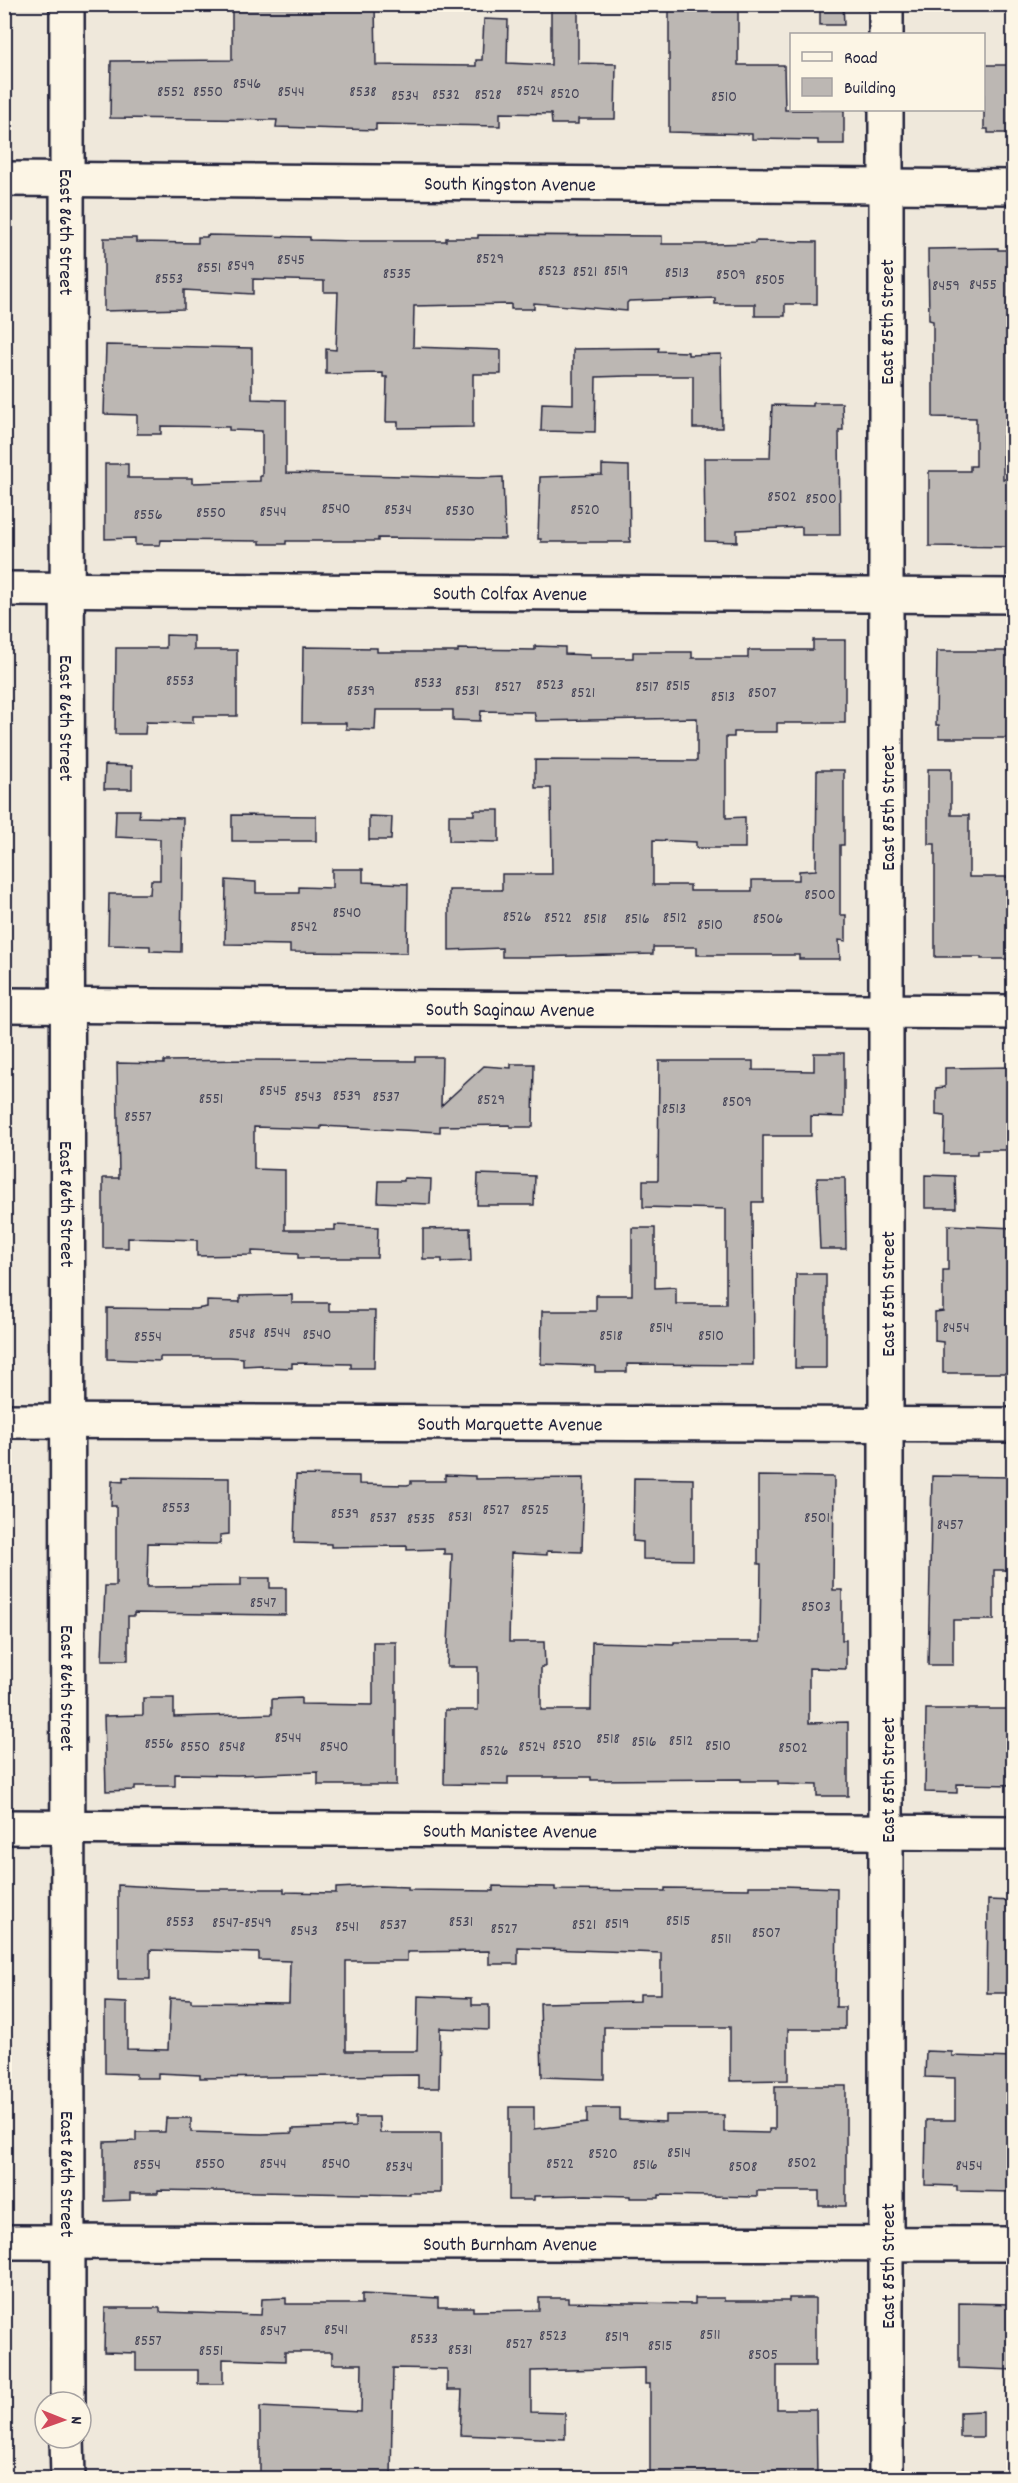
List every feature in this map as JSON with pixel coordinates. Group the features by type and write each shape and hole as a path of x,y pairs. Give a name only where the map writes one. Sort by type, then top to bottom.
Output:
{"street":[{"name":"East 86th Street","path":"67,4 68,2390"},
{"path":"886,4 886,33"},
{"name":"East 85th Street","path":"886,111 886,2478"},
{"name":"South Kingston Avenue","path":"4,179 1014,187"},
{"name":"South Colfax Avenue","path":"4,589 1014,596"},
{"name":"South Saginaw Avenue","path":"4,1005 1014,1012"},
{"name":"South Marquette Avenue","path":"4,1421 1014,1425"},
{"name":"South Manistee Avenue","path":"4,1827 1014,1833"},
{"name":"South Burnham Avenue","path":"4,2242 1014,2244"},
{"path":"68,2450 68,2478"}],"building":[{"path":"232,4 375,4 376,65 476,66 476,60 482,60 484,19 508,20 507,63 551,65 551,4 578,4 578,63 616,64 615,119 578,119 578,124 552,124 551,114 500,113 500,126 376,124 376,130 276,127 277,120 110,118 111,61 232,60"},
{"path":"669,4 738,4 738,65 784,65 785,110 844,111 844,144 818,144 818,140 752,139 752,134 669,132"},
{"path":"820,4 843,4 844,25 820,25"},
{"path":"985,65 1014,65 1014,133 988,133 988,129 984,129"},
{"path":"207,235 310,237 310,240 355,241 446,241 446,238 478,238 478,235 662,236 662,244 817,242 817,304 785,304 785,316 755,316 755,304 715,304 715,298 629,301 627,311 534,303 534,309 511,309 511,304 414,306 413,347 501,350 501,374 473,374 473,427 398,428 398,422 386,422 387,377 383,377 383,373 326,374 326,349 336,350 338,292 324,292 324,281 253,279 253,294 184,290 184,309 104,311 104,238 136,238 136,242 198,243 198,237 207,237"},
{"path":"998,248 998,250 1014,250 1014,436 1003,436 1003,479 1014,479 1014,547 929,546 929,471 970,471 970,466 976,466 976,418 933,417 933,321 929,320 928,249"},
{"path":"106,345 252,348 252,399 286,400 286,473 503,477 505,539 378,538 378,541 286,541 286,544 260,544 260,541 161,540 160,545 135,545 135,538 105,539 105,464 128,464 128,478 192,478 192,483 260,481 260,476 262,476 262,431 229,430 229,427 161,426 161,434 137,434 137,415 104,414"},
{"path":"659,348 658,351 688,352 688,355 721,354 722,428 693,428 693,376 627,376 596,377 595,432 541,431 542,403 573,404 573,349"},
{"path":"813,403 842,403 843,430 839,430 840,535 802,535 802,527 737,530 737,542 705,541 704,458 770,458 772,405 813,406"},
{"path":"602,465 629,466 630,542 541,542 541,539 538,539 540,477 602,475"},
{"path":"166,635 194,636 194,650 237,650 237,716 193,716 193,723 146,722 145,734 115,734 116,648 166,648"},
{"path":"813,640 845,640 845,723 777,723 777,732 734,732 734,737 726,737 726,818 745,817 745,848 696,848 696,842 653,840 653,885 690,885 690,891 752,891 752,880 799,880 799,871 816,870 817,770 844,770 844,845 840,845 840,915 846,915 846,941 839,940 840,959 799,959 799,955 697,955 697,947 653,947 653,954 532,957 502,957 502,948 449,950 449,890 502,890 502,874 552,874 551,788 535,788 535,760 697,761 697,718 536,721 534,712 481,711 480,721 453,720 453,710 376,710 375,730 346,729 346,723 302,723 303,647 377,648 377,652 458,652 458,649 535,650 535,646 565,647 565,654 590,655 590,658 633,658 633,652 692,652 692,658 748,658 748,650 813,650"},
{"path":"937,651 1014,651 1014,738 939,738 939,725 936,725"},
{"path":"105,765 132,766 132,789 104,789"},
{"path":"928,769 951,769 951,815 969,815 969,877 1014,877 1014,959 935,957 935,844 928,844"},
{"path":"116,810 140,810 139,817 183,818 181,952 150,951 150,946 108,945 109,894 150,894 151,880 160,880 160,839 115,837"},
{"path":"474,810 499,810 499,842 449,841 449,815 474,815"},
{"path":"232,815 316,816 316,841 232,841"},
{"path":"369,816 392,817 391,840 369,840"},
{"path":"332,869 363,869 363,882 408,884 407,953 290,952 290,945 225,944 226,880 256,882 256,893 299,893 299,887 332,888"},
{"path":"814,1053 844,1053 844,1117 811,1116 811,1136 763,1136 763,1202 752,1202 753,1365 627,1364 627,1372 595,1372 595,1366 541,1364 542,1311 596,1311 596,1295 632,1295 632,1228 655,1228 655,1288 676,1287 676,1304 726,1304 726,1209 643,1207 643,1180 658,1180 659,1061 753,1061 753,1070 814,1071"},
{"path":"415,1057 442,1057 441,1106 484,1066 511,1068 511,1064 534,1064 533,1127 440,1126 440,1132 321,1126 321,1129 254,1127 254,1169 285,1170 285,1230 335,1230 335,1225 378,1227 377,1258 298,1258 298,1253 252,1251 252,1255 197,1256 197,1240 128,1238 128,1248 103,1248 103,1178 119,1178 117,1063 164,1064 164,1061 254,1060 415,1061"},
{"path":"1014,1067 1014,1150 977,1150 977,1154 944,1154 945,1116 936,1115 936,1088 945,1087 945,1068"},
{"path":"478,1174 535,1176 534,1205 477,1205"},
{"path":"925,1175 955,1176 956,1208 925,1208"},
{"path":"404,1178 431,1179 430,1204 378,1202 379,1181 404,1181"},
{"path":"817,1178 845,1178 846,1249 820,1249"},
{"path":"948,1225 1014,1228 1014,1373 943,1373 943,1342 935,1341 935,1312 943,1311 943,1270 948,1270"},
{"path":"470,1228 471,1261 442,1262 442,1259 423,1259 423,1229"},
{"path":"796,1274 826,1274 826,1368 795,1368"},
{"path":"292,1295 292,1303 329,1303 329,1311 375,1311 374,1368 351,1368 351,1364 292,1363 292,1368 243,1366 243,1358 229,1357 160,1357 160,1361 107,1359 107,1308 196,1309 207,1307 207,1301 240,1302 240,1296"},
{"path":"296,1475 359,1476 359,1484 407,1485 411,1484 411,1481 445,1481 445,1475 475,1476 475,1479 584,1478 582,1552 547,1551 547,1555 511,1553 509,1642 544,1642 545,1667 541,1667 541,1710 591,1710 592,1642 674,1644 674,1642 760,1642 761,1564 758,1564 758,1476 834,1477 833,1590 842,1590 842,1640 846,1640 846,1669 809,1668 809,1723 848,1722 848,1796 817,1796 817,1785 778,1784 778,1781 741,1781 741,1779 591,1780 591,1777 508,1777 508,1785 444,1784 445,1710 478,1710 478,1667 447,1667 452,1554 444,1554 444,1549 407,1550 407,1546 331,1547 331,1544 294,1543"},
{"path":"932,1476 1014,1477 1014,1570 994,1570 994,1620 953,1620 953,1665 928,1665"},
{"path":"123,1477 229,1478 229,1534 220,1535 220,1544 148,1543 147,1587 241,1586 241,1578 270,1578 270,1588 286,1588 286,1615 134,1613 134,1616 128,1616 128,1660 102,1660 105,1586 116,1586 116,1506 111,1506 112,1481 123,1482"},
{"path":"634,1478 693,1479 693,1560 643,1559 643,1542 633,1541"},
{"path":"373,1642 396,1642 396,1785 318,1785 318,1772 237,1775 175,1774 175,1786 135,1786 135,1790 106,1791 104,1716 143,1715 143,1698 174,1698 174,1717 272,1714 272,1699 301,1698 301,1704 373,1705"},
{"path":"926,1709 1014,1709 1014,1785 957,1784 957,1793 925,1792"},
{"path":"118,1885 196,1889 284,1889 284,1892 336,1893 336,1888 378,1886 408,1887 408,1890 493,1891 493,1886 555,1887 555,1890 665,1891 665,1888 749,1889 749,1886 837,1888 836,2007 845,2007 845,2029 788,2029 788,2080 730,2081 730,2027 604,2027 604,2079 542,2077 540,2003 640,2001 640,1994 661,1994 661,1953 518,1948 518,1964 489,1964 489,1951 407,1952 407,1961 346,1961 346,2051 417,2051 418,1996 472,1998 472,2005 489,2005 489,2030 440,2028 439,2088 418,2088 418,2075 200,2078 200,2075 158,2073 158,2078 136,2078 136,2074 105,2073 105,2002 127,2003 127,2049 168,2050 170,1998 191,1999 191,2002 289,2003 290,1961 259,1960 259,1953 150,1950 150,1979 118,1979"},
{"path":"988,1900 1014,1901 1014,1993 987,1993"},
{"path":"926,2051 952,2052 952,2056 1014,2058 1014,2192 957,2191 957,2186 925,2185 926,2120 955,2120 955,2078 925,2077"},
{"path":"775,2086 846,2086 846,2206 819,2206 819,2191 757,2191 757,2197 659,2195 659,2198 630,2198 630,2196 586,2195 534,2196 534,2200 509,2200 509,2107 534,2107 534,2129 587,2123 587,2108 620,2108 620,2120 665,2122 665,2115 724,2115 724,2132 769,2133 769,2129 775,2129"},
{"path":"355,2117 379,2117 380,2133 441,2133 441,2193 410,2193 410,2195 158,2190 158,2193 130,2193 130,2200 104,2201 104,2142 136,2141 136,2132 165,2132 166,2118 191,2118 191,2132 262,2134 292,2133 292,2129 355,2127"},
{"path":"362,2294 438,2298 438,2307 473,2307 473,2311 539,2310 539,2298 568,2298 568,2302 695,2304 695,2298 724,2298 724,2301 789,2301 789,2298 815,2298 815,2366 777,2366 777,2409 816,2409 817,2478 650,2478 650,2384 645,2384 645,2368 531,2371 531,2412 565,2413 565,2439 460,2435 462,2390 447,2390 447,2369 393,2368 391,2477 260,2478 260,2407 361,2412 362,2364 332,2364 332,2352 285,2352 285,2361 223,2359 223,2384 198,2384 198,2370 136,2370 136,2353 104,2352 105,2308 160,2308 160,2312 261,2315 262,2299 286,2298 286,2304 362,2304"},
{"path":"959,2303 1014,2304 1014,2370 959,2368"},
{"path":"983,2411 983,2437 960,2437 960,2412"}]}
